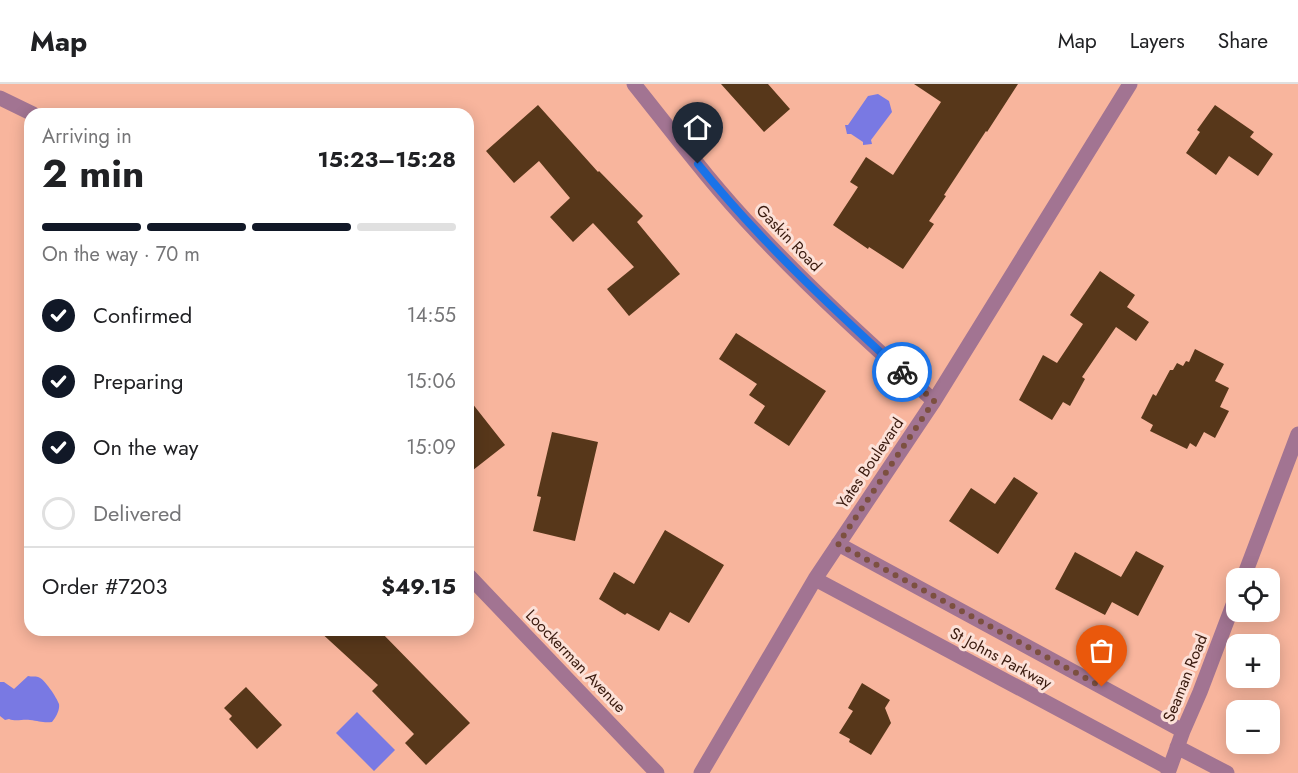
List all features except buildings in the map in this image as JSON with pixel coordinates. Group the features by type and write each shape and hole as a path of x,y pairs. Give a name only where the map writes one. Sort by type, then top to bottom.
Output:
{"street":[{"name":"Gaskin Road","path":"634,84 711,180 756,231 832,308 934,401"},
{"name":"Yates Boulevard","path":"701,773 815,579 934,401 1130,84"},
{"path":"0,98 24,110"},
{"path":"1247,568 1298,434"},
{"name":"St Johns Parkway","path":"838,544 1183,731"},
{"name":"St Johns Parkway","path":"815,579 1168,770"},
{"name":"Loockerman Avenue","path":"474,581 657,773"},
{"name":"Seaman Road","path":"1168,770 1227,622"},
{"path":"1177,747 1227,773"}],"shaded area":[{"path":"878,94 889,101 892,112 871,140 872,144 863,145 863,142 847,134 845,125 848,125 868,96"},
{"path":"28,676 41,678 58,701 58,711 52,722 5,720 0,716 0,682 14,689"},
{"path":"357,712 395,750 374,771 336,733"}],"way so far":[{"path":"902,372 934,401 838,544 1102,687"}],"route":[{"path":"698,164 756,231 832,308 902,372"}]}
